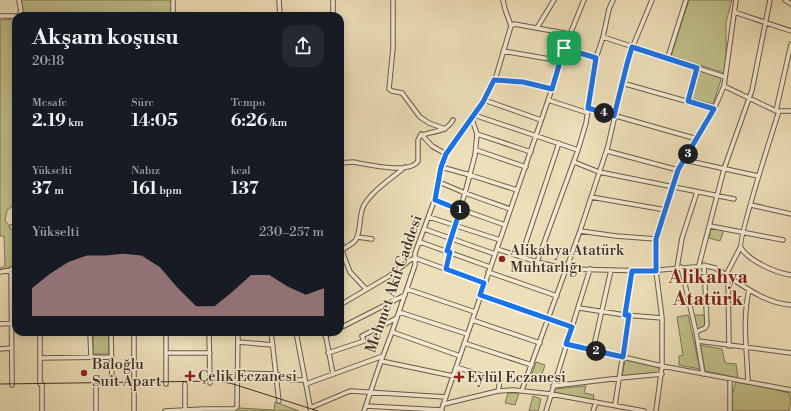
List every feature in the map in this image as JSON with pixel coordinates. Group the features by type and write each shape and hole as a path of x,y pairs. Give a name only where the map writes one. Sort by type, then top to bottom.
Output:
{"street":[{"path":"19,0 20,12"},
{"path":"173,12 174,0"},
{"path":"279,0 280,12"},
{"path":"333,0 333,12"},
{"path":"393,0 393,48 389,89 402,93 415,112 423,119 445,129"},
{"path":"503,0 511,26 514,24 570,34"},
{"path":"537,28 554,0"},
{"path":"366,406 441,411 484,283 526,166 564,48 584,0"},
{"path":"537,262 574,162 586,123 596,58 603,37 608,12 613,0"},
{"path":"522,390 567,269 607,151 628,58 652,0"},
{"path":"668,57 686,0"},
{"path":"656,411 662,374 662,318 656,271 656,239 678,170 714,109 724,86 736,0"},
{"path":"699,265 724,169 752,90 770,0"},
{"path":"785,0 791,4"},
{"path":"734,12 791,31"},
{"path":"0,16 12,16"},
{"name":"Mehmet Akif Caddesi","path":"364,411 415,265 415,253 435,200 441,167 446,154 472,119 494,80 511,26"},
{"path":"603,37 726,77"},
{"path":"729,346 727,276 740,248 740,239 778,111 791,44"},
{"path":"564,48 596,58"},
{"path":"503,51 561,61"},
{"path":"688,101 697,68"},
{"path":"494,80 523,82 552,89"},
{"path":"622,83 714,109"},
{"path":"724,86 778,111 791,111"},
{"path":"484,100 541,120"},
{"path":"548,100 614,116 697,139"},
{"path":"474,115 578,150"},
{"path":"446,269 454,225 465,193 476,150 476,134 472,119"},
{"path":"421,134 445,129 453,120"},
{"path":"421,134 432,146 446,154"},
{"path":"344,250 357,237 364,206 373,194 405,168 414,165 417,162 418,140 421,134"},
{"path":"476,134 530,152"},
{"path":"521,257 559,143"},
{"path":"476,150 526,166"},
{"path":"607,151 678,170"},
{"path":"684,160 758,176"},
{"path":"344,163 354,162 374,166 405,168"},
{"path":"574,162 599,172 734,199"},
{"path":"441,167 470,174 517,190"},
{"path":"439,182 510,209"},
{"path":"697,192 682,238 679,268 696,332 703,374"},
{"path":"591,197 666,210"},
{"path":"435,200 505,225"},
{"path":"751,205 791,214"},
{"path":"429,217 500,240"},
{"path":"710,226 783,240"},
{"path":"424,229 495,254"},
{"path":"580,231 616,236 656,239"},
{"path":"357,237 372,239"},
{"path":"420,242 490,266"},
{"path":"740,248 767,268 791,276"},
{"path":"497,249 537,262 567,269 656,271 704,265 715,268 749,290 771,300 791,305"},
{"path":"344,257 350,272 366,289"},
{"path":"344,303 391,275 410,260 415,258 484,283"},
{"path":"696,332 705,328 708,324 704,265"},
{"path":"0,272 12,269"},
{"path":"546,411 590,270"},
{"path":"593,350 611,270"},
{"path":"615,405 623,357 632,271"},
{"path":"488,272 556,296"},
{"path":"407,289 475,312"},
{"path":"748,382 746,307 749,290"},
{"path":"344,326 405,294"},
{"path":"480,295 548,320 572,327"},
{"path":"579,308 627,315 662,318"},
{"path":"399,312 467,334"},
{"path":"328,353 364,341 362,336 397,318"},
{"path":"472,320 540,343"},
{"path":"0,324 12,324"},
{"path":"392,332 460,356"},
{"path":"12,385 13,336"},
{"path":"40,336 42,411"},
{"path":"90,336 91,357"},
{"path":"111,336 112,384"},
{"path":"134,336 134,411"},
{"path":"166,336 166,384"},
{"path":"210,336 210,383"},
{"path":"165,411 236,409 238,406 238,336"},
{"path":"272,336 279,401"},
{"path":"297,336 310,409 350,392 446,397"},
{"path":"325,336 333,374"},
{"path":"238,342 273,345"},
{"path":"698,342 791,353"},
{"path":"464,343 532,365"},
{"path":"566,344 662,366 791,390"},
{"path":"0,349 12,348"},
{"path":"166,353 210,353"},
{"path":"238,373 277,374 290,380 306,382 383,356"},
{"path":"40,358 111,357"},
{"path":"381,361 453,376"},
{"path":"456,367 500,381 498,391"},
{"path":"554,386 662,374"},
{"path":"730,379 730,411"},
{"path":"185,384 185,410"},
{"path":"96,385 96,411"},
{"path":"444,404 498,391 522,390 644,411"},
{"path":"593,411 596,402"}],"green space":[{"path":"21,0 173,0 173,12 21,12"},
{"path":"689,0 732,0 726,22 726,60 724,73 671,56"},
{"path":"12,19 12,207 7,210 5,221 12,227 12,267 0,270 0,268 5,266 4,236 0,236 0,20"},
{"path":"700,71 720,78 721,80 713,104 691,98 697,72"},
{"path":"711,228 724,230 720,241 709,238"},
{"path":"688,315 700,369 679,365 679,356 683,355 677,317"},
{"path":"693,315 706,315 705,326 699,330 697,329"},
{"path":"93,336 109,336 109,354 93,354"},
{"path":"700,345 722,349 725,363 736,364 738,378 705,371"},
{"path":"625,360 661,367 660,373 622,376"},
{"path":"536,362 545,365 541,377 532,374"},
{"path":"736,382 789,393 791,400 789,411 732,411 731,397"},
{"path":"586,386 584,393 594,395 593,400 554,393 555,389"},
{"path":"508,393 519,393 515,405 505,403"},
{"path":"533,396 541,399 538,411 529,411"},
{"path":"275,402 299,411 235,411 239,408 274,410"}],"tram line":[{"path":"0,384 219,381 318,411"}],"place":[{"name":"Alikahya Atatürk Muhtarlığı","path":"502,259"},
{"name":"Baloğlu Suit Apart","path":"84,373"},
{"name":"Çelik Eczanesi","path":"190,376"},
{"name":"Eylül Eczanesi","path":"459,377"}],"district":[{"name":"Alikahya Atatürk","path":"708,288"}],"route":[{"path":"632,47 668,57 697,68 688,101 714,109 678,170 656,239 656,271 632,271 625,315 629,315 623,357 566,344 572,327 548,320 480,295 484,283 446,269 450,252 447,251 460,210 435,200 442,162 446,154 483,102 494,80 523,82 552,89 564,48 596,58 588,108 614,116 632,47"}]}
